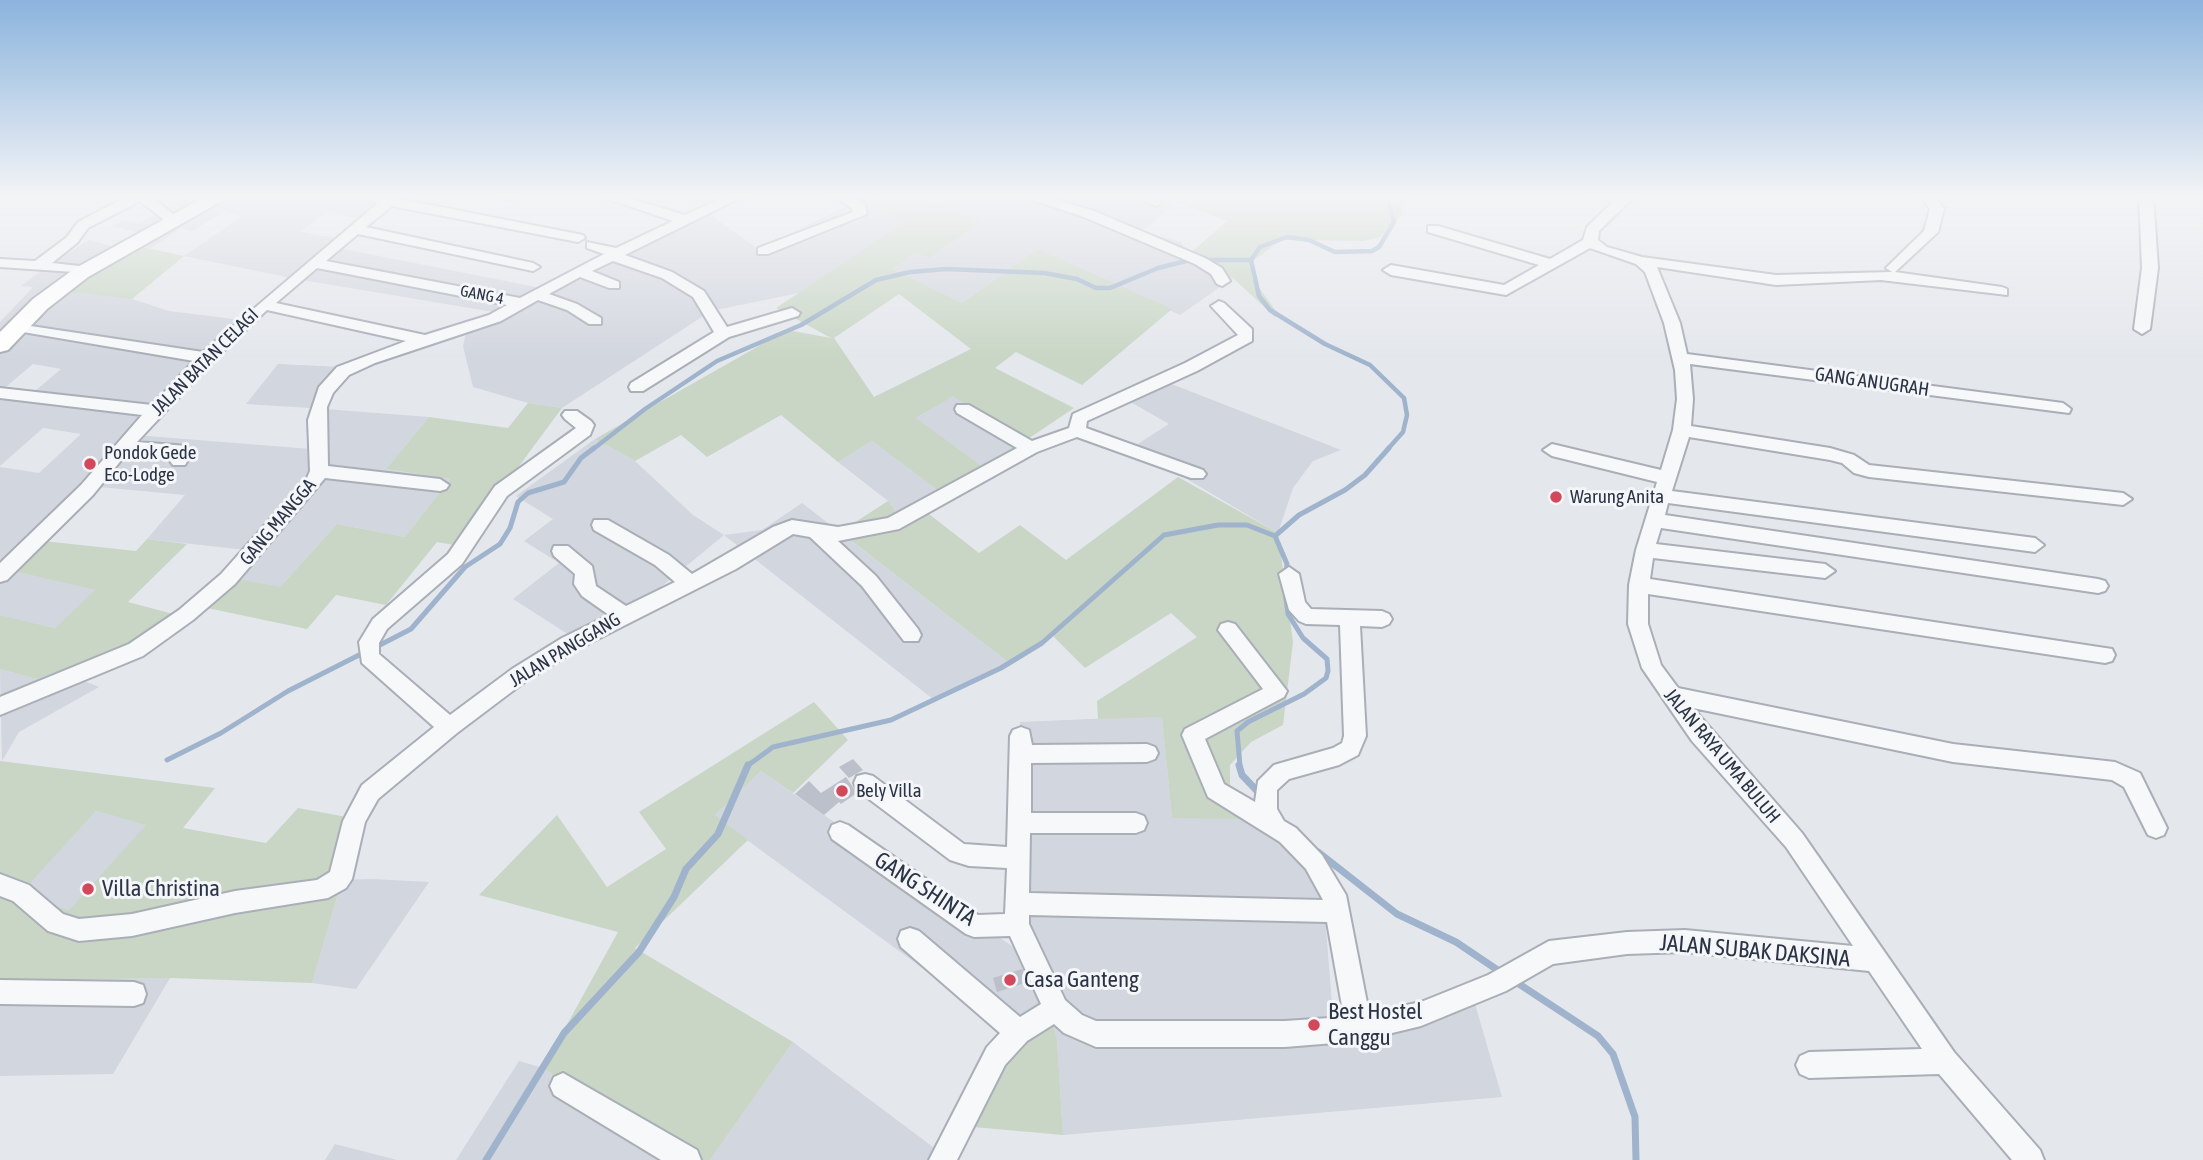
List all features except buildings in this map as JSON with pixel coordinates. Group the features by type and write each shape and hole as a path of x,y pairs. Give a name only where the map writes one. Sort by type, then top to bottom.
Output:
{"main road":[{"path":"0,345 63,284 121,249"}],"street":[{"path":"41,264 60,249"},
{"name":"JALAN BATAN CELAGI","path":"0,575 87,490 122,447 206,358 264,305 334,249"},
{"path":"452,249 575,273 614,285"},
{"path":"602,249 667,275 699,294 723,333"},
{"name":"GANG MANGGA","path":"0,706 118,658 168,629 253,554 307,492 319,471 317,419 325,391 343,371 369,359 475,327 623,249"},
{"path":"763,251 768,249"},
{"path":"1172,249 1217,271 1222,281"},
{"path":"1502,249 1549,263"},
{"path":"1391,270 1499,290 1517,285 1549,263 1576,249"},
{"path":"1601,249 1641,261 1694,266 1776,280 1881,275 2002,292"},
{"path":"1894,268 1913,249"},
{"path":"2142,329 2150,268 2149,249"},
{"name":"JALAN RAYA UMA BULUH","path":"1641,261 1652,270 1661,292 1681,358 1685,399 1682,430 1645,550 1639,585 1638,624 1652,668 1713,751 1794,840 1828,886 1874,960 1945,1061 2030,1160"},
{"path":"0,263 41,264 84,270"},
{"name":"GANG 4","path":"317,264 572,307 595,321"},
{"path":"264,305 428,341"},
{"path":"1197,474 1077,431 1079,418 1191,367 1246,337 1246,332 1219,306"},
{"path":"637,387 723,333 792,313"},
{"path":"17,326 206,358"},
{"name":"GANG ANUGRAH","path":"1681,358 2063,409"},
{"path":"0,393 156,411"},
{"path":"963,410 1031,448"},
{"path":"449,727 369,657 369,642 380,624 455,559 501,491 584,431 585,425 571,415"},
{"path":"1682,430 1830,453 1869,471 2123,499"},
{"name":"JALAN PANGGANG","path":"0,885 21,893 56,923 79,930 132,925 235,902 320,890 338,880 344,872 354,821 370,792 449,727 519,675 624,615 729,564 780,531 792,527 816,531 864,532 892,524 1031,448 1077,431"},
{"path":"122,447 181,450 183,453 179,461"},
{"path":"1552,450 1664,487 2035,545"},
{"path":"319,471 440,485"},
{"path":"1654,520 2098,586"},
{"path":"601,525 662,560 689,583"},
{"path":"816,531 869,581 911,635"},
{"path":"1645,550 1825,571"},
{"path":"561,551 585,571 584,584 589,591 624,615"},
{"path":"1289,574 1296,605 1306,616 1382,619"},
{"path":"1639,585 2105,655"},
{"path":"1275,825 1266,811 1266,788 1271,781 1282,772 1339,756 1350,748 1355,736 1350,618"},
{"path":"1228,630 1277,691 1193,735 1216,790 1275,825 1314,862 1334,895 1359,1028"},
{"path":"1670,695 1953,753 2115,771 2132,780 2156,828"},
{"path":"943,1160 996,1056 1018,1032 1056,1009 1017,914 1021,745 1147,752"},
{"path":"864,783 958,853 1018,858"},
{"path":"1019,823 1136,823"},
{"name":"GANG SHINTA","path":"839,832 974,926 1017,914 1339,912"},
{"path":"910,939 1018,1032"},
{"name":"JALAN SUBAK DAKSINA","path":"1056,1009 1073,1024 1096,1034 1285,1034 1359,1028 1421,1014 1497,982 1549,953 1627,943 1685,941 1874,960"},
{"path":"0,992 134,994"},
{"path":"1809,1065 1945,1061"},
{"path":"563,1086 687,1160"}],"shaded area":[{"path":"74,249 130,249 132,299 169,311 242,320 135,435 323,450 310,408 246,404 278,364 341,367 311,408 429,417 386,469 450,479 405,537 337,524 279,588 221,576 246,550 147,539 185,495 89,486 6,569 96,590 55,628 0,615 0,467 39,473 81,434 43,428 0,466 0,396 28,397 61,369 33,364 0,392 0,322 33,287 21,286"},
{"path":"194,249 344,249 541,288 619,249 865,249 799,293 711,311 562,408 528,403 473,387 463,346 468,325 494,312 296,279 184,256"},
{"path":"923,249 1038,249 962,303 893,269"},
{"path":"1038,249 1185,249 1188,255 1233,278 1180,315"},
{"path":"1151,376 1341,450 1313,461 1293,488 1278,533 1133,447 1169,424 1120,396"},
{"path":"953,395 1022,443 984,468 915,419"},
{"path":"595,439 635,461 693,515 724,535 588,647 513,599 559,563 524,541 553,519 516,496"},
{"path":"872,441 945,496 899,516 888,501 838,462"},
{"path":"802,503 1008,662 933,699 724,535 762,530"},
{"path":"0,669 36,679 59,671 99,687 19,732 2,761"},
{"path":"1162,716 1172,817 1261,818 1314,852 1324,904 1333,1016 1475,1004 1502,1097 1063,1135 1057,1039 1044,1001 1006,1029 714,816 761,771 1029,958 1020,722"},
{"path":"96,811 147,825 69,910 18,895"},
{"path":"342,880 429,882 356,989 312,983"},
{"path":"170,978 113,1074 0,1076 0,981"},
{"path":"793,1042 937,1150 930,1160 710,1160"},
{"path":"519,1061 543,1068 681,1160 456,1160"},
{"path":"335,1144 397,1160 325,1160"}],"green space":[{"path":"123,249 153,249 184,256 132,299 62,291"},
{"path":"864,249 942,249 929,258 917,252 893,269 962,303 1038,249 1172,309 1082,385 1016,352 995,368 1074,408 1022,443 953,396 916,418 984,468 945,496 872,441 838,462 781,415 707,457 681,435 635,461 595,439 787,330 831,338 776,308","holes":["899,294 971,349 874,397 834,338"]},
{"path":"1195,249 1269,249 1253,261 1252,278 1278,314 1275,317 1233,278 1188,255"},
{"path":"528,403 562,408 460,546 437,542 386,605 336,595 307,629 193,605 221,576 280,587 337,524 405,537 450,479 386,469 429,417 508,428"},
{"path":"1178,477 1278,533 1293,642 1283,725 1251,742 1230,765 1230,794 1254,819 1172,818 1162,717 1098,719 1097,701 1197,637 1171,613 1085,668 1052,635 1008,662 840,532 888,501 899,516 920,507 979,553 1020,525 1066,560"},
{"path":"147,539 187,544 128,602 181,616 119,650 36,679 0,669 0,615 55,628 95,590 5,569 34,540 136,551"},
{"path":"814,702 848,740 793,793 761,771 715,815 748,840 635,948 793,1042 710,1160 681,1160 543,1068 618,932 479,895 557,815 607,887 666,849 639,812"},
{"path":"0,761 215,788 183,828 266,843 298,808 352,818 342,880 312,983 170,978 0,981","holes":["96,811 146,825 69,910 19,895"]},
{"path":"1045,1001 1057,1039 1063,1135 951,1125 1006,1029"}],"waterway":[{"path":"1251,260 1259,249"},
{"path":"1329,249 1335,252 1375,249"},
{"path":"592,450 645,409 717,361 801,325 876,280 910,272 946,269 1044,273 1077,279 1096,288 1110,288 1158,268 1190,260 1251,260"},
{"path":"1251,260 1259,296 1270,310 1325,344 1370,365 1404,398 1407,415 1403,432 1387,450"},
{"path":"376,647 411,629 465,567 500,544 510,528 518,502 528,493 564,482 581,458 594,448"},
{"path":"1275,536 1299,515 1345,490 1365,475 1389,448"},
{"path":"748,765 773,747 891,720 1001,668 1042,643 1164,535 1218,525 1247,525 1275,536"},
{"path":"1275,536 1287,564 1286,575"},
{"path":"1240,766 1237,731 1248,722 1304,694 1326,678 1328,671 1327,659 1303,638 1288,614 1285,591"},
{"path":"167,760 221,733 288,691 367,651"},
{"path":"486,1160 564,1033 639,952 674,897 686,869 718,834 748,765"},
{"path":"1239,765 1242,775 1260,794"},
{"path":"1318,852 1397,914 1456,942 1502,973"},
{"path":"1513,980 1598,1036 1613,1054 1635,1117 1636,1160"}],"place":[{"name":"Pondok Gede Eco-Lodge","path":"90,464"},
{"name":"Warung Anita","path":"1556,497"},
{"name":"Bely Villa","path":"842,791"},
{"name":"Villa Christina","path":"88,889"},
{"name":"Casa Ganteng","path":"1010,980"},
{"name":"Best Hostel Canggu","path":"1314,1025"}]}
